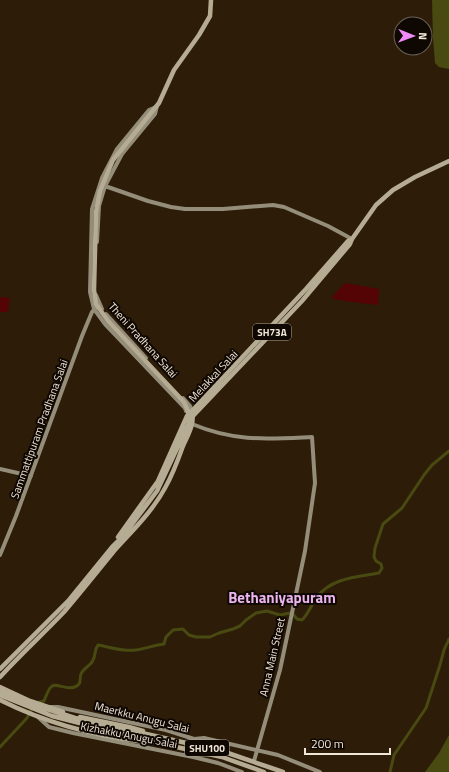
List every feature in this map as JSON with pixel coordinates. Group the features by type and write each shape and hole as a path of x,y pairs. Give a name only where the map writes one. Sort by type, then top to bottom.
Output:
{"main road":[{"name":"Theni Pradhana Salai","path":"157,106 174,70 210,16 211,0"},
{"path":"0,669 69,600 114,548 158,491 189,423 187,406 108,321 96,304 94,290 96,212 100,191 113,160 157,106"},
{"name":"Melakkal Salai","path":"187,416 193,414 302,301 350,244 376,205 393,190 415,177 449,161"},
{"path":"114,548 131,534 165,488 192,424 193,414"},
{"path":"0,677 63,613 95,576 158,481 187,416"},
{"path":"0,682 1,689 50,708 81,717 129,727 150,734"},
{"name":"SHU100","path":"1,689 28,703 94,724 150,734 222,751 283,772"},
{"name":"SHU100","path":"0,695 52,716 158,743 222,757 264,772"},
{"path":"2,702 36,716 74,728 125,739 158,743"}],"street":[{"name":"Theni Pradhana Salai","path":"157,106 149,110 117,149 104,173 92,209 90,292 94,309 105,324 185,408 187,416"},
{"name":"Theni Pradhana Salai","path":"157,106 155,114 122,154 105,186 99,206 96,295 100,306 110,319 186,401 193,414"},
{"path":"104,173 110,176"},
{"path":"105,186 148,201 185,209 223,209 273,205 284,207 328,226 352,239"},
{"path":"94,309 100,306"},
{"name":"Sammattipuram Pradhana Salai","path":"0,555 31,476 82,336 94,309"},
{"name":"Anna Main Street","path":"192,424 207,431 253,439 268,440 312,437 315,482 301,574 291,613 286,645 278,678 254,761"},
{"path":"0,469 31,476"},
{"name":"Maerkku Anugu Salai","path":"50,708 58,706 166,730 194,739 204,738 258,750 278,755 320,772"},
{"name":"Kizhakku Anugu Salai","path":"36,716 49,727 193,757 218,763 242,772"}],"shaded area":[{"path":"432,0 449,0 449,69 439,67 435,63"},
{"path":"345,283 379,289 378,305 331,298"},
{"path":"0,297 10,298 8,312 0,312"},
{"path":"449,735 449,772 425,772 439,753"}],"waterway":[{"path":"36,703 44,701 49,690 53,686 56,685 70,688 78,685 80,683 80,675 92,662 98,645 121,650 139,649 164,644 166,637 173,630 183,629 189,635 196,637 210,637 240,626 256,613 267,611 280,615 290,613 297,619 302,620 317,597 330,586 345,579 379,573 382,568 381,564 376,561 374,557 375,548 383,524 402,508 432,465 449,451"},
{"path":"390,772 394,755 426,708 444,650 449,639"},
{"path":"0,747 27,718 33,707"}],"district":[{"name":"Bethaniyapuram","path":"282,597"}]}
